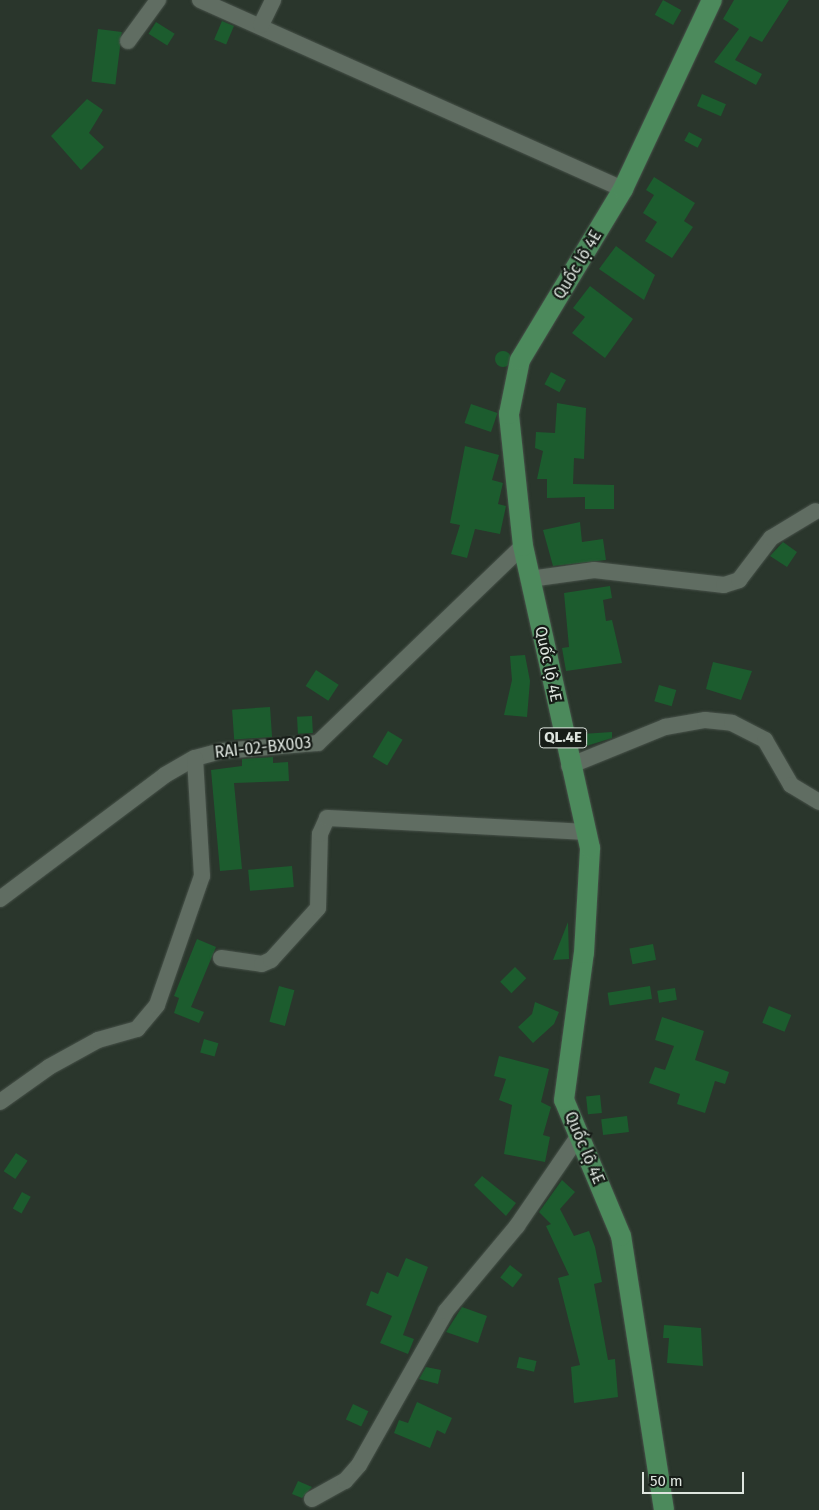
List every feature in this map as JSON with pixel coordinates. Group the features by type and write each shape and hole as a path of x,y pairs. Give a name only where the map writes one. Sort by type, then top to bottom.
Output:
{"main road":[{"name":"Quốc lộ 4E","path":"664,1510 626,1258 611,1209 578,1137 563,1084 584,953 591,865 588,832 569,766 522,546 509,434 514,380 520,360 623,190 712,0"}],"street":[{"path":"128,41 158,0"},
{"path":"200,0 261,25 623,190"},
{"path":"261,25 272,0"},
{"path":"530,579 594,570 724,585 739,580 771,538 816,511"},
{"name":"RAI-02-BX003","path":"0,899 165,775 195,758 221,751 318,743 522,546"},
{"path":"569,766 665,727 705,720 732,723 765,740 791,785 819,802"},
{"path":"0,1102 49,1067 98,1040 137,1029 157,1005 202,876 195,758"},
{"path":"221,958 262,964 271,960 318,908 320,834 327,818 588,832"},
{"path":"312,1498 345,1481 360,1465 446,1311 517,1226 578,1137"}],"building":[{"path":"663,0 681,10 673,25 655,15"},
{"path":"734,0 789,0 762,42 750,36 735,60 762,74 756,85 714,62 739,29 723,19"},
{"path":"222,21 234,26 226,44 214,39"},
{"path":"156,22 175,34 167,46 149,34"},
{"path":"98,29 122,32 115,85 92,82"},
{"path":"702,94 726,104 721,116 697,106"},
{"path":"87,99 103,110 89,133 104,147 81,170 51,136"},
{"path":"689,132 702,139 698,148 684,141"},
{"path":"654,177 695,203 684,221 693,227 672,258 645,241 657,222 643,213 654,195 646,190"},
{"path":"616,246 655,275 644,300 599,269"},
{"path":"590,286 633,319 605,358 572,333 585,317 573,308"},
{"path":"503,351 509,353 511,359 509,365 503,367 497,365 495,359 497,353"},
{"path":"551,372 566,380 559,392 544,384"},
{"path":"557,403 586,408 584,459 574,458 573,484 614,485 614,509 585,509 585,497 547,498 547,479 537,479 543,451 535,448 536,432 555,433"},
{"path":"471,404 497,413 491,432 464,423"},
{"path":"465,446 499,455 492,480 503,483 498,504 506,506 500,534 475,529 467,558 451,554 460,525 450,523"},
{"path":"580,522 582,542 603,539 606,560 553,566 543,530"},
{"path":"783,542 797,552 787,567 770,556"},
{"path":"610,586 612,598 603,600 606,621 612,620 622,663 566,671 562,648 569,647 564,593"},
{"path":"525,655 530,681 527,717 504,715 512,680 510,656"},
{"path":"713,662 752,671 741,700 706,689"},
{"path":"316,670 339,685 328,701 306,686"},
{"path":"659,685 676,690 672,706 654,701"},
{"path":"270,707 272,737 234,740 232,710"},
{"path":"312,716 313,733 298,734 297,717"},
{"path":"388,731 403,740 387,765 373,757"},
{"path":"612,732 612,738 583,747 582,734"},
{"path":"273,757 273,763 288,762 289,781 234,783 242,869 220,871 211,770 242,766 242,759"},
{"path":"292,866 294,887 250,891 248,870"},
{"path":"568,922 569,959 553,960"},
{"path":"197,939 216,947 191,1007 204,1012 199,1023 174,1013 179,998 174,996"},
{"path":"653,944 656,960 632,964 629,949"},
{"path":"515,967 526,978 511,993 500,982"},
{"path":"279,986 294,990 285,1026 269,1022"},
{"path":"650,986 652,999 610,1006 608,993"},
{"path":"675,988 677,1000 659,1003 657,991"},
{"path":"535,1002 559,1012 554,1024 533,1043 518,1027 532,1014"},
{"path":"769,1006 791,1015 785,1032 762,1023"},
{"path":"662,1017 704,1031 695,1060 729,1072 725,1084 715,1081 705,1113 677,1104 680,1094 649,1083 655,1067 665,1070 674,1046 655,1040"},
{"path":"204,1039 218,1043 215,1057 200,1052"},
{"path":"499,1056 549,1069 541,1102 551,1107 543,1135 550,1137 545,1162 504,1154 512,1105 499,1100 506,1079 494,1076"},
{"path":"600,1095 602,1113 588,1114 586,1096"},
{"path":"627,1116 629,1132 603,1135 601,1119"},
{"path":"16,1153 28,1161 15,1179 4,1171"},
{"path":"482,1176 516,1203 506,1216 474,1185"},
{"path":"562,1180 575,1192 560,1209 574,1236 589,1231 595,1247 602,1282 594,1284 608,1360 615,1359 618,1397 574,1403 571,1367 580,1365 558,1278 569,1275 546,1226 551,1224 539,1212"},
{"path":"22,1192 31,1197 22,1213 13,1209"},
{"path":"406,1258 428,1267 403,1335 414,1339 408,1354 380,1343 392,1316 366,1305 371,1291 378,1294 387,1272 398,1277"},
{"path":"510,1265 523,1275 513,1287 500,1278"},
{"path":"462,1307 487,1316 478,1343 446,1332"},
{"path":"664,1325 701,1328 703,1366 667,1363 669,1338 663,1338"},
{"path":"519,1357 537,1361 534,1372 517,1368"},
{"path":"426,1367 441,1370 438,1384 419,1379"},
{"path":"417,1402 452,1418 445,1434 437,1430 430,1448 394,1433 399,1420 408,1423"},
{"path":"353,1404 368,1411 361,1427 346,1419"},
{"path":"298,1481 312,1487 302,1498 292,1494"}]}
